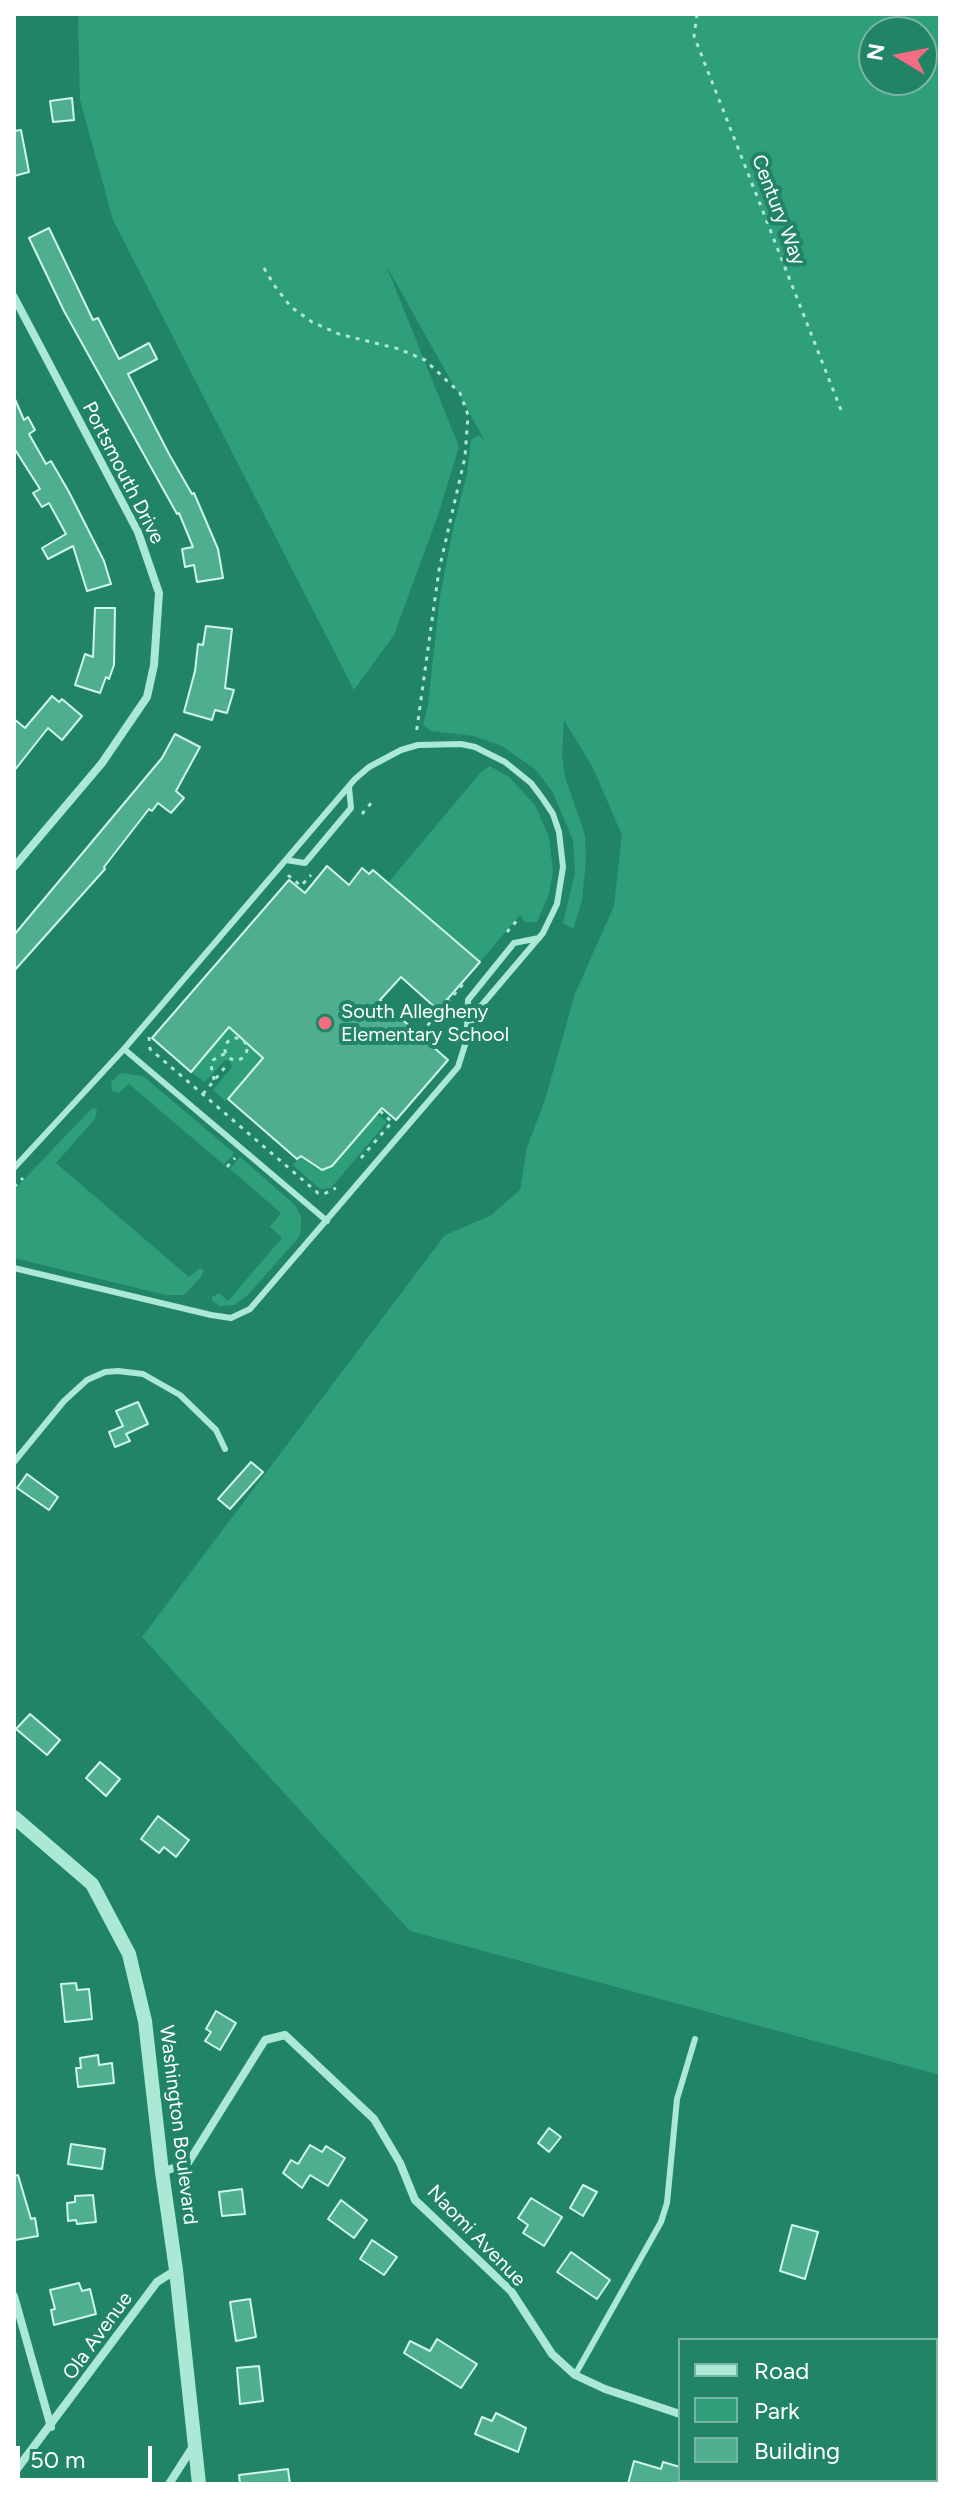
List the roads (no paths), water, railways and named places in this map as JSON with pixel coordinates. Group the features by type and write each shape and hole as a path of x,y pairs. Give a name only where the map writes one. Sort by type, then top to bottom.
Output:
{"street":[{"name":"Portsmouth Drive","path":"14,297 138,532 154,578 159,605 154,665 147,697 102,763 14,867"},
{"name":"Washington Boulevard","path":"14,1817 92,1884 129,1954 145,2021 199,2484"},
{"name":"Naomi Avenue","path":"162,2172 188,2163 265,2040 285,2035 374,2119 400,2163 415,2200 511,2291 552,2354 575,2375 605,2389 678,2413"},
{"name":"Ola Avenue","path":"14,2473 157,2282 176,2270"},
{"name":"Ola Avenue","path":"14,2296 51,2427"},
{"path":"169,2484 194,2445"}],"lane":[{"path":"14,1168 124,1049 349,786 369,767 384,757 414,746 439,743 475,747 519,772 543,799 553,814 559,832 563,867 557,904 539,938 475,1013 458,1067 250,1309 231,1318 14,1268"},
{"path":"286,860 305,863 351,808 349,786"},
{"path":"466,1046 468,1000 514,943 539,938"},
{"path":"124,1049 327,1221"},
{"path":"14,1462 64,1401 87,1380 105,1372 118,1371 143,1374 180,1395 216,1430 225,1449"},
{"path":"575,2375 661,2222 667,2203 677,2099 695,2039"}],"place":[{"name":"South Allegheny Elementary School","path":"325,1023"}]}
